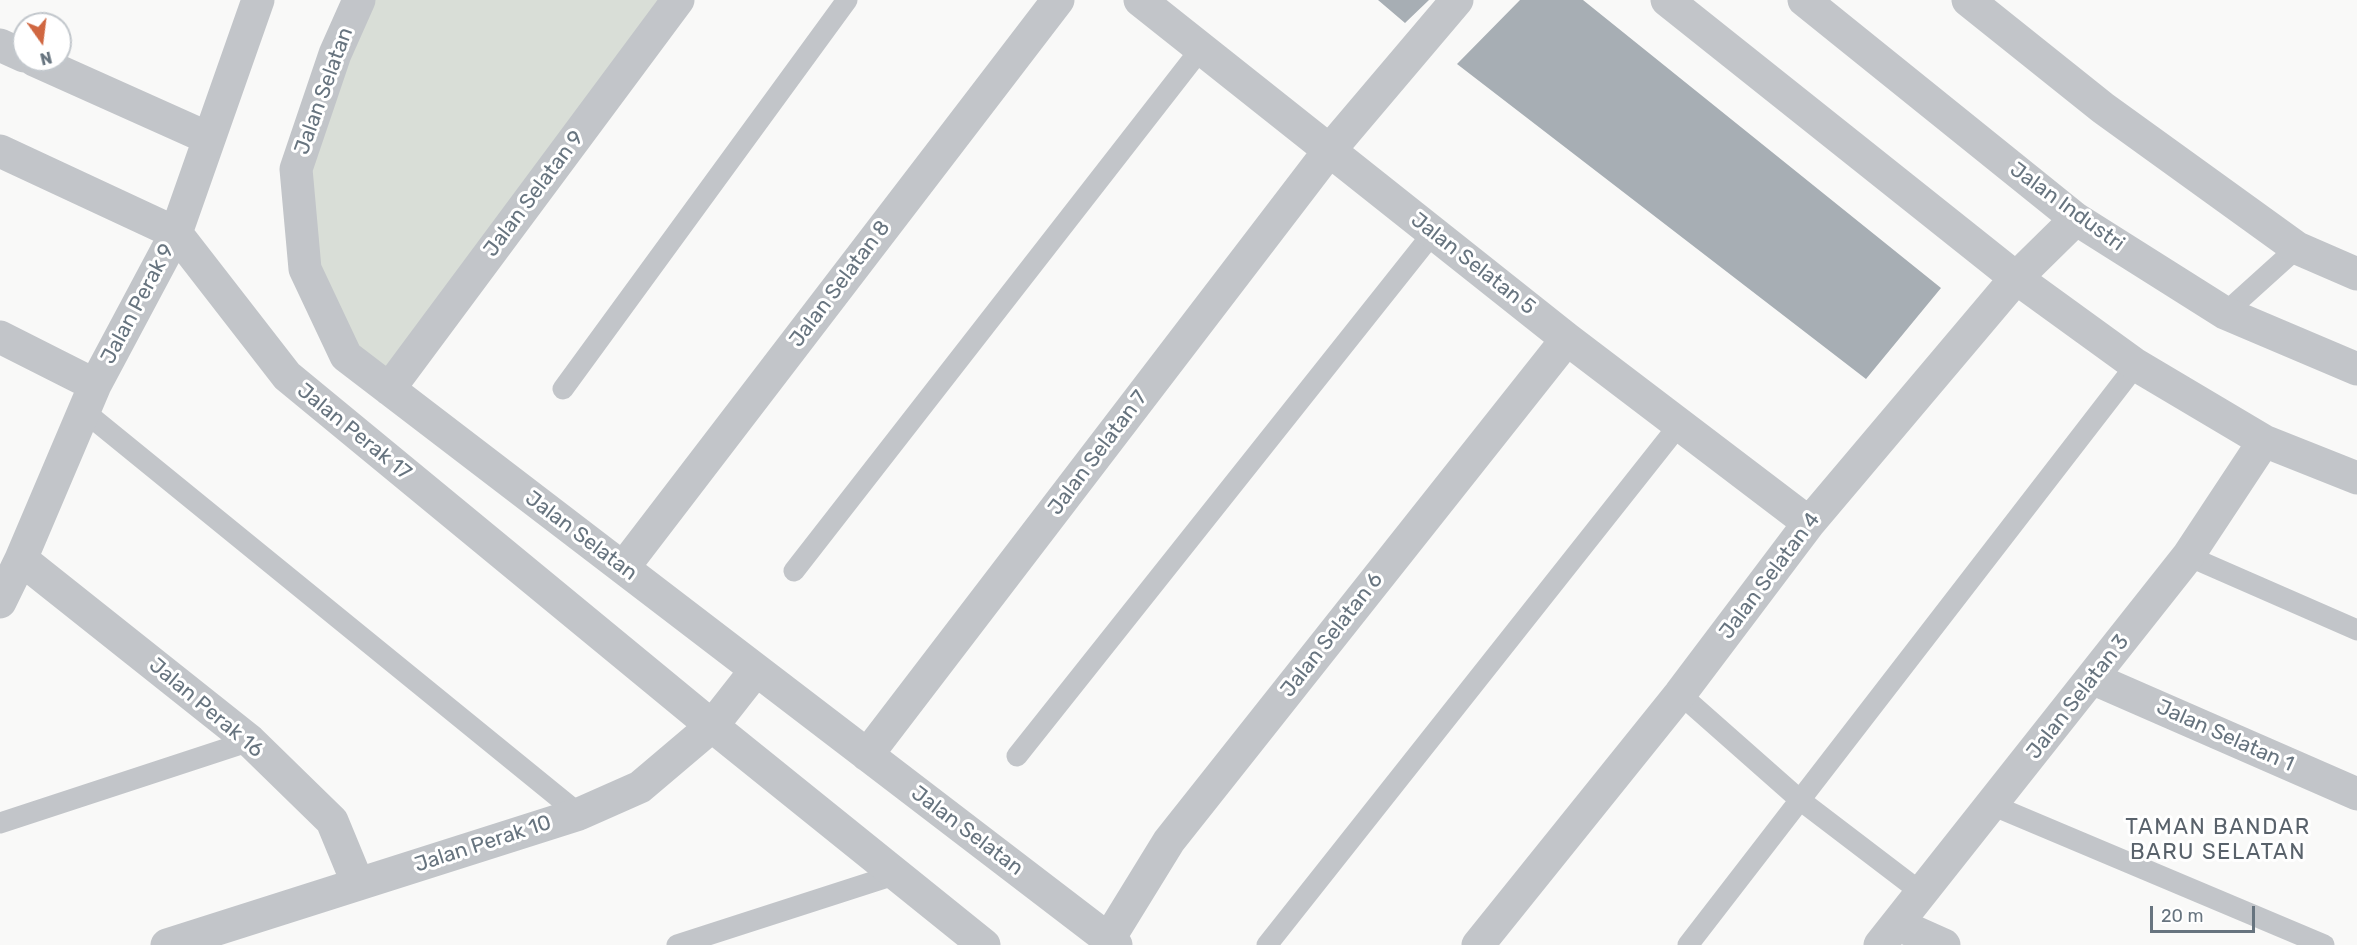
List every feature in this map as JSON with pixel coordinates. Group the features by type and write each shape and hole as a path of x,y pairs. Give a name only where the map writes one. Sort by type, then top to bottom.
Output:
{"street":[{"name":"Jalan Perak 9","path":"0,602 90,399 176,233 258,0"},
{"name":"Jalan Selatan","path":"359,0 335,54 296,169 305,269 346,356 1110,943"},
{"name":"Jalan Selatan 9","path":"389,389 678,0"},
{"name":"Jalan Selatan 8","path":"623,568 1058,0"},
{"name":"Jalan Selatan 5","path":"1140,0 1200,50 1567,339 1809,523"},
{"name":"Jalan Selatan 7","path":"867,755 1329,151 1456,0"},
{"path":"1667,0 2016,278 2136,365 2264,441 2357,478"},
{"name":"Jalan Industri","path":"1804,0 2076,219 2225,313 2357,369"},
{"path":"1968,0 2103,108 2297,248 2357,274"},
{"path":"61,72 208,138"},
{"name":"Jalan Perak 17","path":"0,151 176,233 287,376 711,726 984,945"},
{"name":"Jalan Selatan 4","path":"1478,945 1680,694 1809,523 2016,278 2076,219"},
{"path":"0,337 90,399"},
{"name":"Jalan Selatan 6","path":"1110,943 1169,841 1567,339"},
{"name":"Jalan Selatan 3","path":"1888,935 2094,679 2188,556 2264,441"},
{"name":"Jalan Perak 16","path":"21,558 250,741 332,821 358,884"},
{"name":"Jalan Perak 10","path":"167,945 579,814 640,787 711,726 756,670"},
{"name":"Jalan Selatan 1","path":"2094,679 2357,794"},
{"path":"1888,935 1944,945"}],"lane":[{"path":"563,389 847,0"},
{"path":"794,571 1200,50"},
{"path":"1017,756 1434,233"},
{"path":"2225,313 2297,248"},
{"path":"1688,945 2136,365"},
{"path":"90,399 579,814"},
{"path":"1267,945 1679,424"},
{"path":"2188,556 2357,630"},
{"path":"1680,694 1800,800 1922,893"},
{"path":"0,823 250,741"},
{"path":"1992,805 2324,945"},
{"path":"677,945 897,874"}],"shaded area":[{"path":"359,0 678,0 389,389 305,269 296,169"}],"building":[{"path":"1378,0 1429,0 1405,23"},
{"path":"1520,0 1583,0 1941,288 1866,379 1457,64"}],"district":[{"name":"TAMAN BANDAR BARU SELATAN","path":"2218,840"}]}
